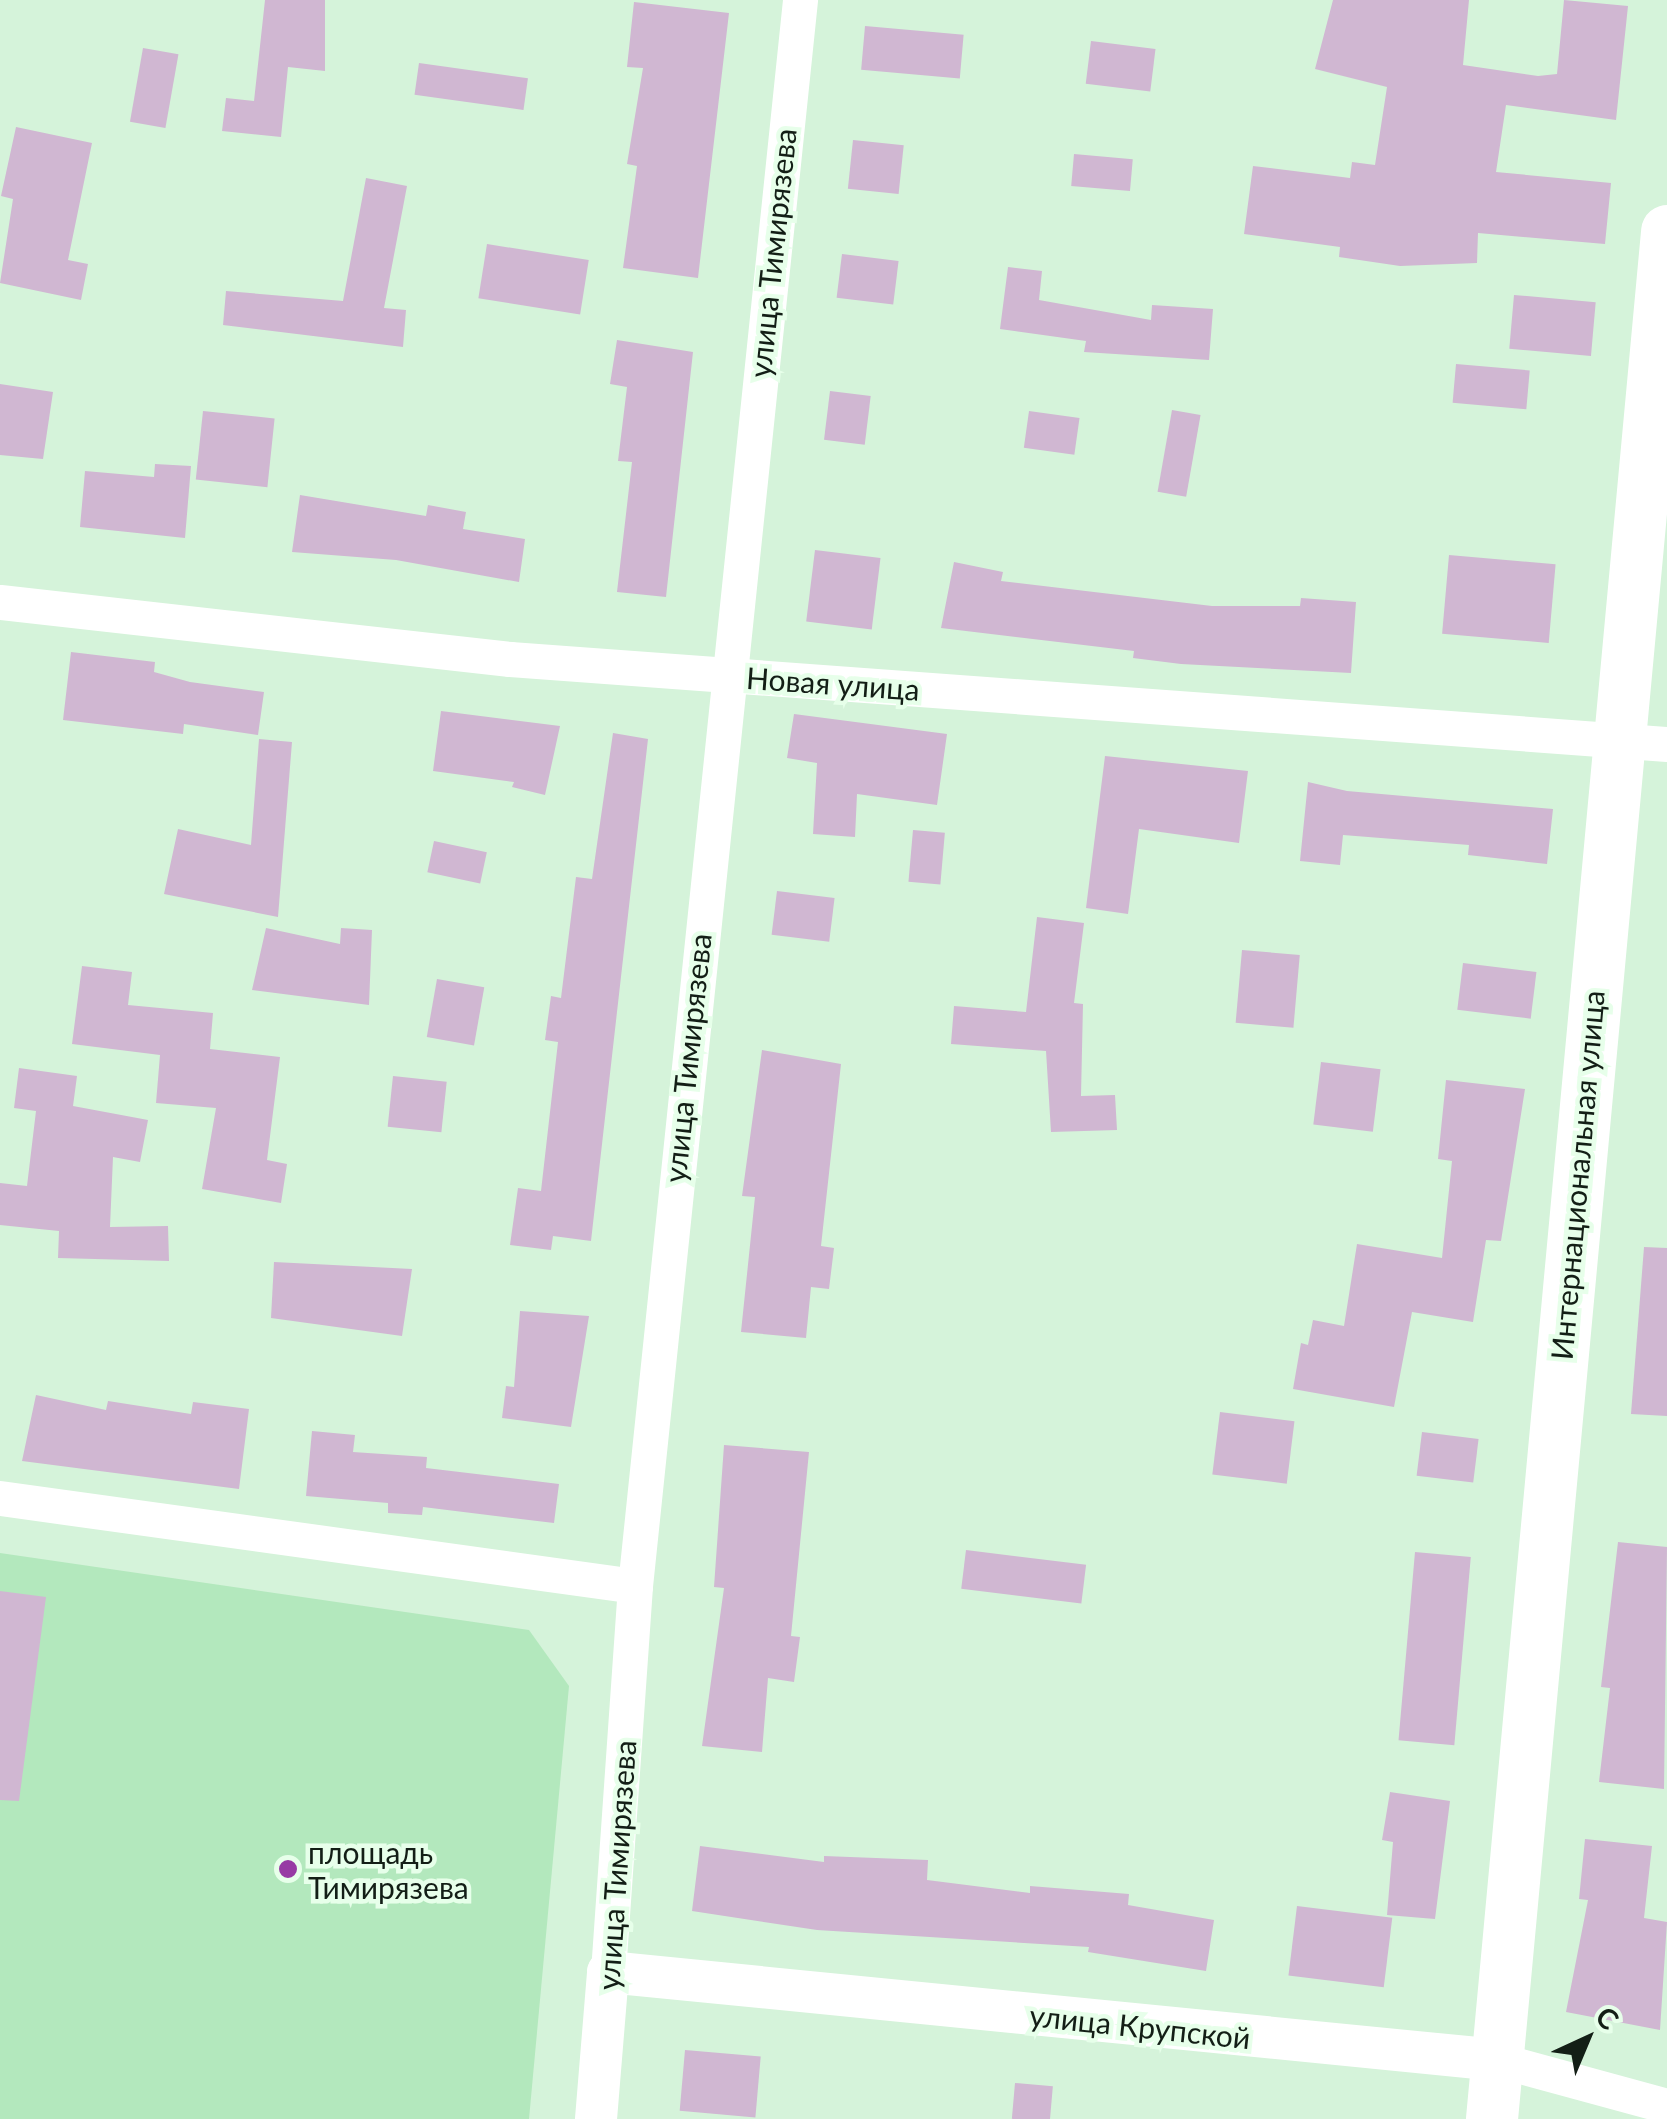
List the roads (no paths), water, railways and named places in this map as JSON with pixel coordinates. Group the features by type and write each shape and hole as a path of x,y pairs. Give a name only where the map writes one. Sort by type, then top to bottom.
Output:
{"main road":[{"name":"Интернациональная улица","path":"1492,2119 1616,738 1667,231"}],"street":[{"name":"улица Тимирязева","path":"596,2119 634,1586 725,675 800,0"},
{"name":"Новая улица","path":"0,602 510,659 1667,744"},
{"path":"0,1498 634,1586"},
{"name":"улица Крупской","path":"608,1972 1498,2060 1667,2106"}],"place":[{"name":"площадь Тимирязева","path":"288,1869"}]}
